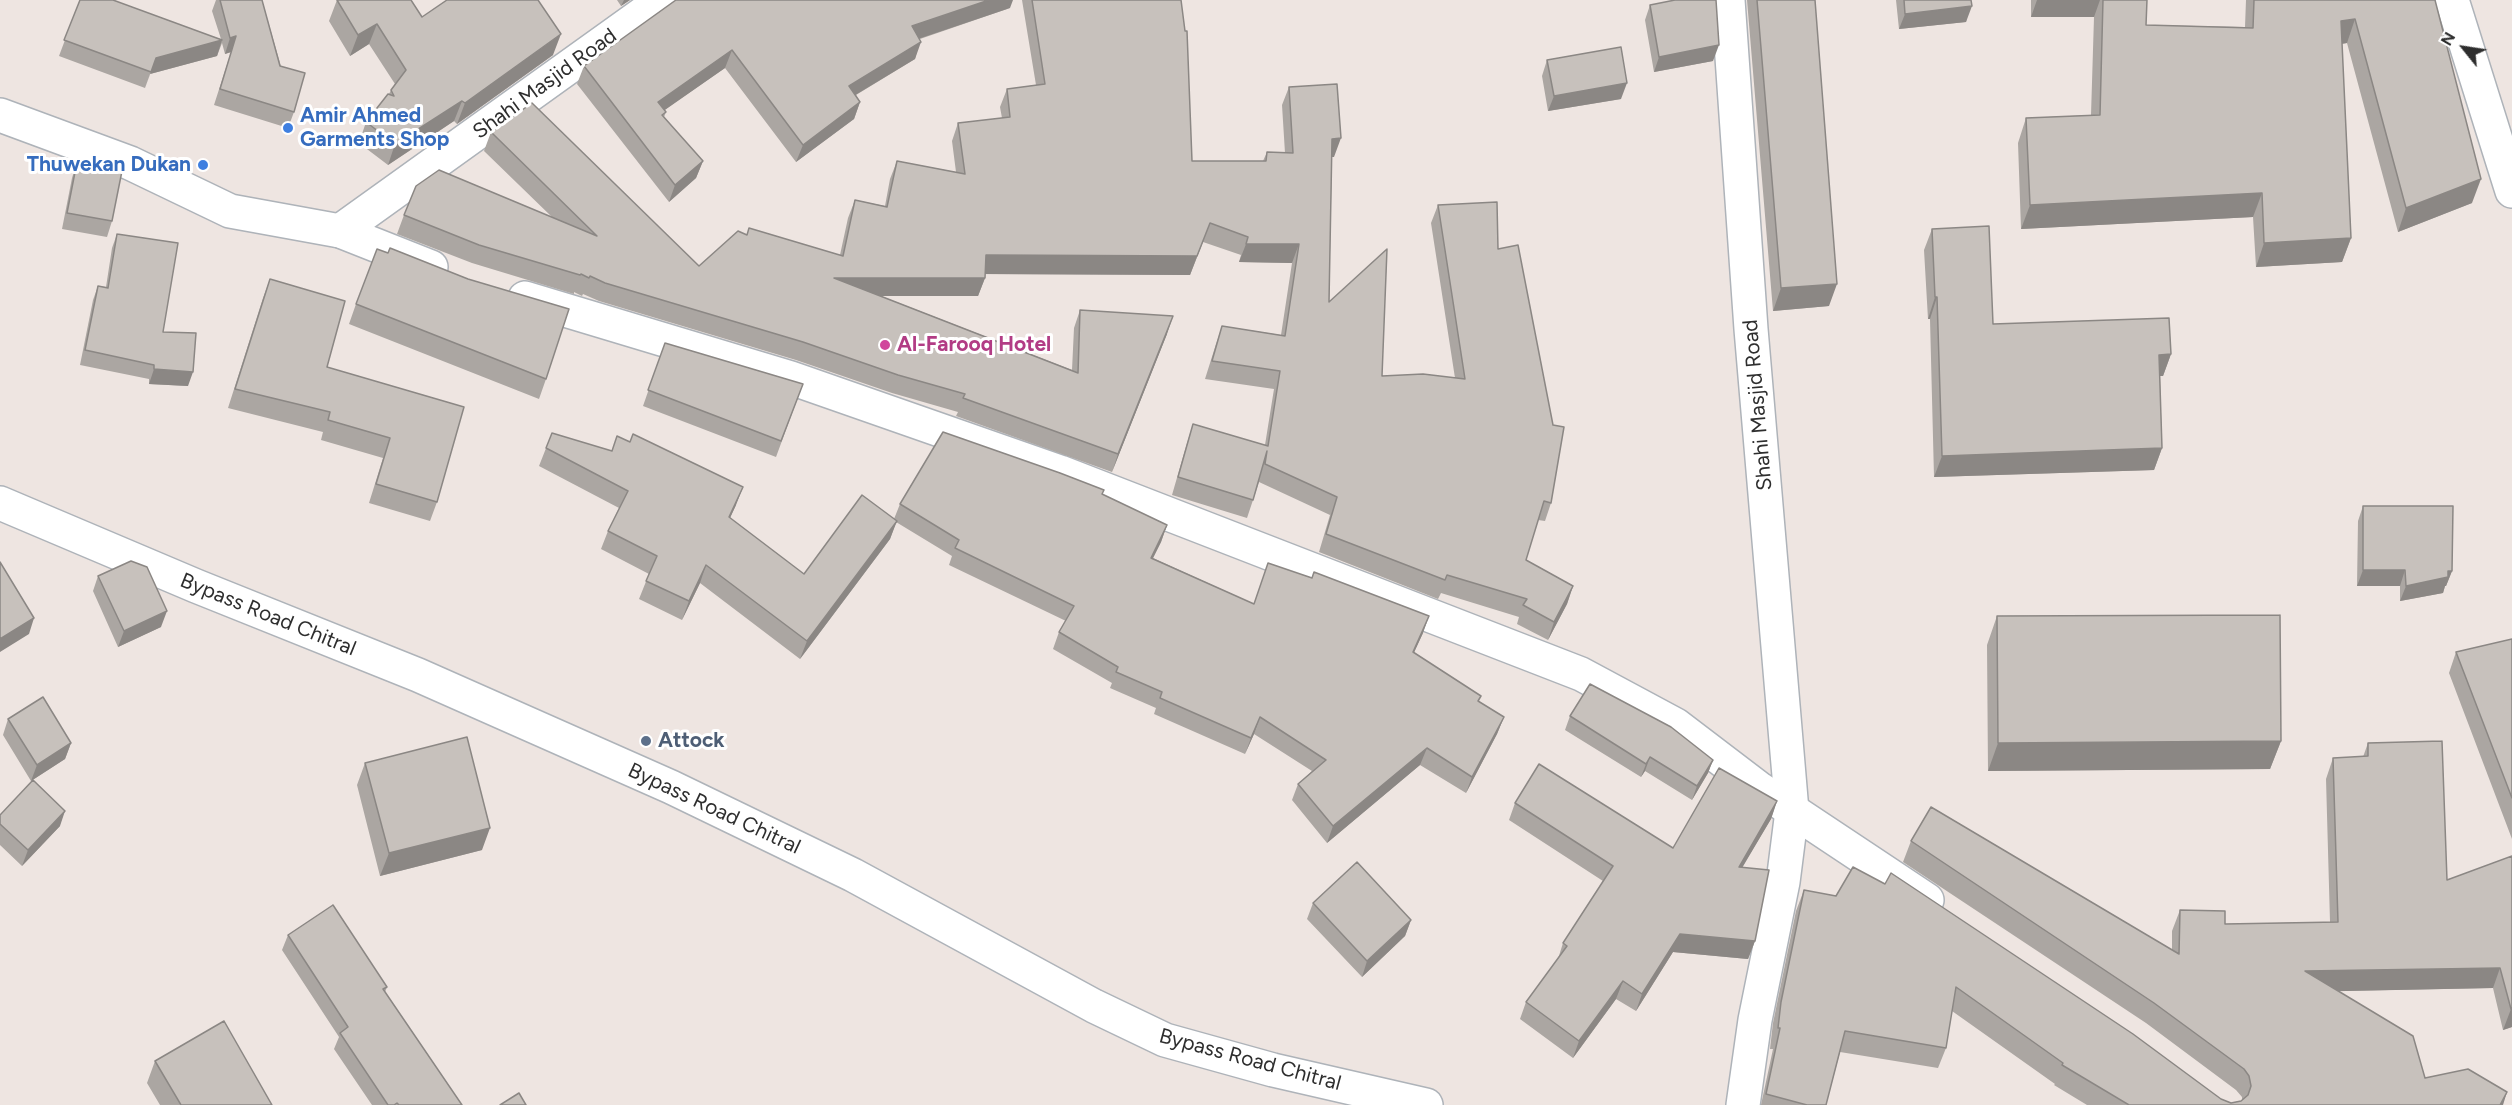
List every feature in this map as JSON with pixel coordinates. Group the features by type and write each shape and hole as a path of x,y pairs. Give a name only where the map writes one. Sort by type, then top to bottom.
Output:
{"street":[{"name":"Shahi Masjid Road","path":"340,231 662,0"},
{"name":"Shahi Masjid Road","path":"1728,0 1751,329 1792,811 1783,882 1755,1020 1743,1105"},
{"path":"2452,0 2512,191"},
{"path":"0,115 130,163 230,211 340,231 456,277"},
{"path":"500,291 791,378 1060,472 1581,674 1676,724 1760,789 1949,915"},
{"name":"Bypass Road Chitral","path":"0,503 418,675 671,787 852,875 1094,1006 1165,1040 1274,1070 1426,1105"}],"building":[{"path":"80,0 113,0 222,40 156,58 151,72 64,40"},
{"path":"220,0 262,0 280,66 305,73 294,112 220,89 236,36 230,38"},
{"path":"337,0 411,0 422,17 447,0 538,0 561,34 465,103 462,101 395,144 366,122 388,94 394,96 391,90 406,70 377,24 358,35"},
{"path":"676,0 989,0 912,26 921,42 849,86 860,102 803,145 732,50 658,102 666,112 662,115 703,161 675,185 584,66"},
{"path":"1032,0 1181,0 1185,31 1187,31 1192,161 1266,161 1267,152 1293,153 1289,87 1337,84 1341,138 1332,139 1329,302 1387,249 1382,376 1423,374 1465,379 1438,205 1497,202 1498,249 1518,245 1553,425 1564,427 1551,503 1544,501 1526,560 1573,586 1554,622 1523,605 1527,599 1447,575 1445,580 1326,534 1337,497 1265,464 1267,451 1253,500 1178,477 1193,424 1268,446 1280,371 1212,361 1222,326 1285,336 1299,244 1246,244 1248,237 1210,223 1197,256 986,255 985,278 834,278 1078,373 1080,310 1173,316 1118,454 963,398 965,394 898,375 803,342 605,283 590,276 589,278 479,245 404,215 416,186 439,170 597,236 491,132 532,103 699,266 738,231 747,235 749,228 843,256 855,200 887,207 897,161 965,174 958,123 1010,117 1007,89 1045,84"},
{"path":"1675,0 1716,0 1719,45 1659,57 1650,5"},
{"path":"1757,0 1815,0 1837,284 1781,288"},
{"path":"1904,0 1971,0 1972,6 1905,14"},
{"path":"2103,0 2147,0 2146,25 2253,28 2254,0 2435,0 2481,179 2406,208 2355,19 2341,21 2351,238 2264,243 2262,193 2030,205 2026,118 2100,115"},
{"path":"1621,47 1627,83 1554,96 1547,60"},
{"path":"77,162 122,171 112,221 67,213"},
{"path":"1989,226 1993,324 2169,318 2171,354 2159,355 2162,448 1942,456 1937,297 1935,297 1932,229"},
{"path":"117,234 178,243 163,332 196,333 193,372 154,369 154,365 85,350 98,286 108,288"},
{"path":"390,248 468,279 569,309 546,379 356,304 377,249 388,253"},
{"path":"270,279 345,301 327,367 464,407 437,502 376,484 390,438 328,420 330,412 235,389"},
{"path":"665,343 803,384 781,441 648,390"},
{"path":"943,432 1104,490 1102,494 1167,525 1151,558 1254,604 1268,563 1312,578 1314,572 1429,616 1413,652 1481,696 1478,701 1504,717 1472,777 1427,748 1333,826 1298,784 1326,760 1260,717 1251,738 1160,698 1162,692 1116,672 1118,667 1059,632 1074,606 955,548 959,540 900,504"},
{"path":"552,433 612,451 617,436 630,442 633,434 743,487 729,517 804,574 862,495 897,521 807,641 706,565 689,601 646,581 657,556 608,531 628,491 546,448"},
{"path":"2363,506 2453,506 2452,571 2448,571 2448,577 2406,586 2405,570 2363,570"},
{"path":"131,561 147,567 167,611 124,631 98,576"},
{"path":"0,562 34,618 0,639"},
{"path":"2280,615 2281,741 1998,743 1997,616"},
{"path":"2512,639 2512,798 2456,652"},
{"path":"1590,684 1671,727 1713,760 1697,786 1650,757 1646,764 1570,716"},
{"path":"43,697 71,743 37,765 8,719"},
{"path":"467,737 490,828 389,853 365,763"},
{"path":"2442,741 2447,880 2512,856 2512,1009 2500,968 2305,971 2413,1036 2425,1078 2468,1069 2507,1092 2500,1105 2129,1105 2062,1065 2063,1063 1956,987 1946,1048 1845,1031 1826,1105 1807,1105 1766,1094 1780,1028 1778,1028 1781,1002 1804,890 1836,896 1853,867 1885,884 1891,873 2133,1034 2221,1099 2231,1103 2241,1101 2248,1095 2251,1086 2249,1076 2244,1069 2154,1003 1911,841 1931,807 2179,954 2180,910 2225,911 2225,924 2338,922 2333,758 2368,756 2368,743"},
{"path":"1539,764 1673,848 1719,768 1777,801 1739,867 1769,870 1755,941 1680,934 1642,994 1623,981 1579,1041 1526,1002 1567,946 1563,943 1613,866 1515,803"},
{"path":"33,780 65,811 28,850 0,824 0,815"},
{"path":"1357,862 1411,920 1367,961 1313,903"},
{"path":"333,905 387,987 383,989 462,1105 399,1105 397,1103 388,1105 340,1033 348,1027 288,935"},
{"path":"224,1021 272,1105 181,1105 155,1061"},
{"path":"519,1093 526,1105 500,1105"}],"place":[{"name":"Amir Ahmed Garments Shop","path":"288,128"},
{"name":"Thuwekan Dukan","path":"203,165"},
{"name":"Al-Farooq Hotel","path":"885,345"},
{"name":"Attock","path":"646,741"}]}
